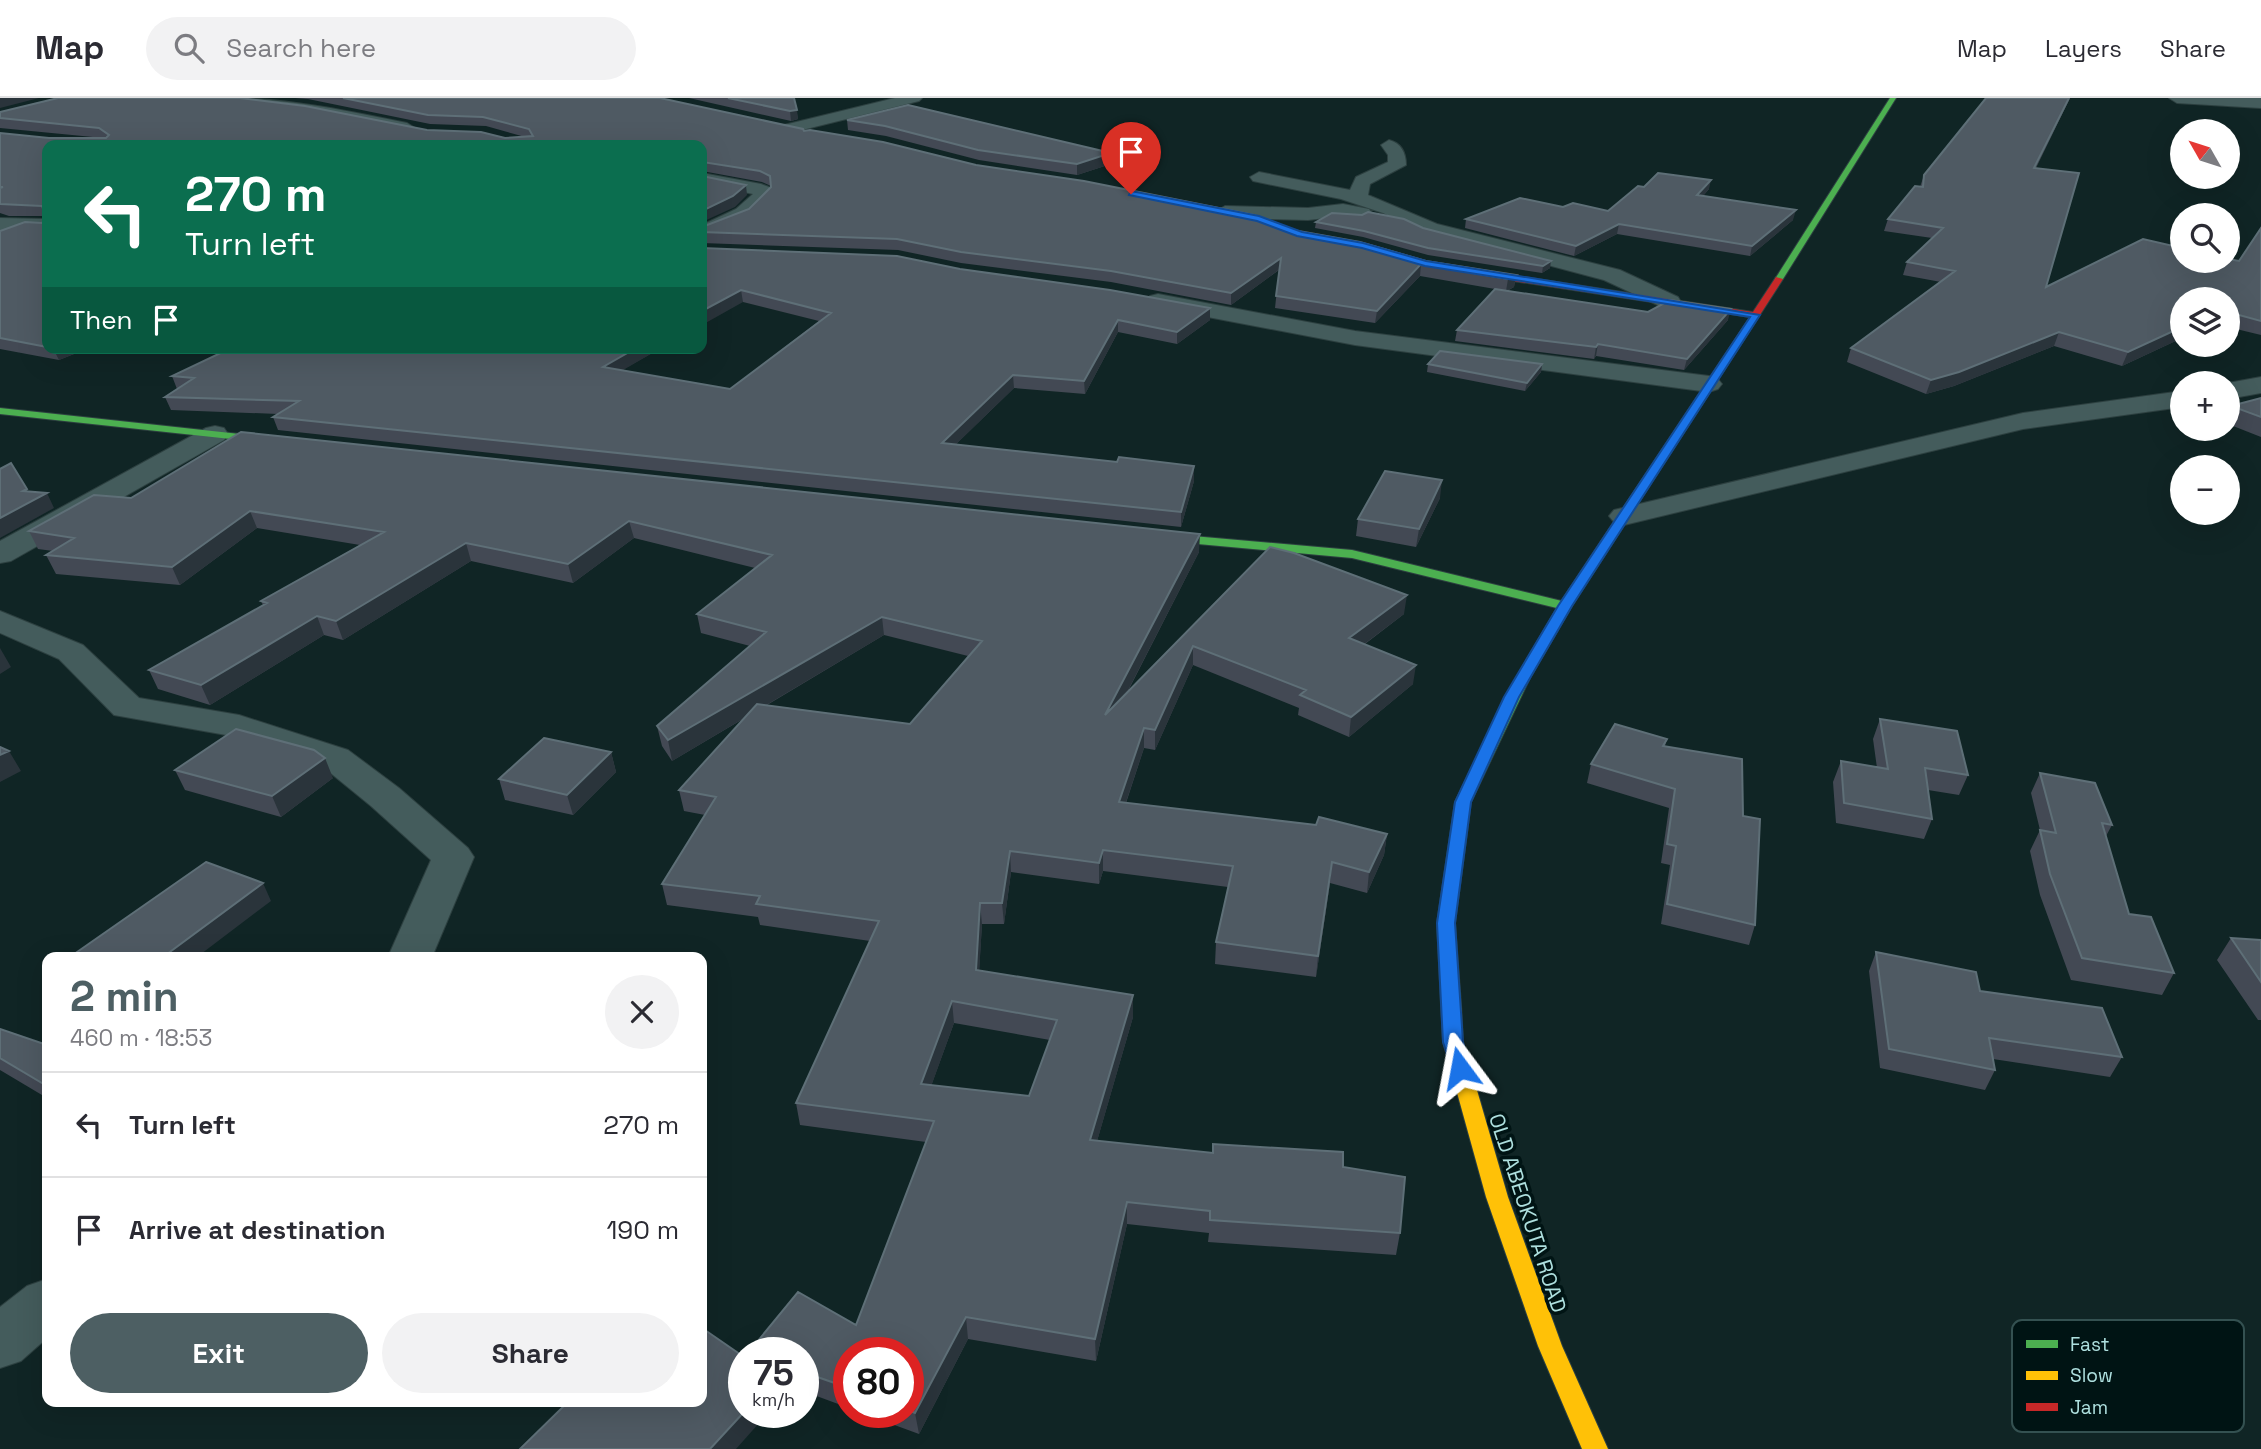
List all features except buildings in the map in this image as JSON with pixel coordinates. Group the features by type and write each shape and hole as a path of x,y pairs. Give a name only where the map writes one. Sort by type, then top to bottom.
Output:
{"main road":[{"name":"OLD ABEOKUTA ROAD","path":"1595,1449 1550,1346 1497,1197 1453,1042 1446,923 1463,802 1511,697 1565,606 1756,315 1893,98"},
{"path":"784,127 830,134"},
{"path":"1218,211 1259,219 1292,230"},
{"path":"1451,269 1756,315"},
{"path":"0,411 298,443"},
{"path":"1135,535 1352,554 1565,606"}],"street":[{"path":"232,98 308,107 419,130"},
{"path":"784,127 914,98"},
{"path":"2177,98 2261,103"},
{"path":"1358,196 1362,181 1397,165 1397,154 1388,145"},
{"path":"1259,177 1358,196 1406,214 1430,228 1612,275 1670,302"},
{"path":"707,179 755,188 762,191 762,196 743,213 707,230"},
{"path":"1218,211 1308,214 1343,210 1383,215 1406,214"},
{"path":"0,224 42,225"},
{"path":"1137,297 1355,338 1709,384"},
{"path":"2240,389 2261,385"},
{"path":"1624,516 2023,421 2170,401"},
{"path":"0,554 215,434"},
{"path":"0,621 71,652 128,707 239,726 335,758 385,797 453,857 412,952"},
{"path":"0,1342 42,1308"}],"traffic: fast":[{"path":"1779,279 1893,98"},
{"path":"0,411 287,442"},
{"path":"1147,536 1352,554 1565,606"},
{"path":"1451,1005 1446,923 1463,802 1523,678"}],"traffic: slow":[{"path":"1451,1005 1453,1042 1497,1197 1550,1346 1595,1449"}],"traffic: jam":[{"path":"1464,271 1756,315"},
{"path":"1523,678 1565,606 1779,279"}],"route":[{"path":"1131,194 1259,219 1300,234 1363,246 1425,264 1756,315 1565,606 1511,697 1463,802 1446,923 1453,1042 1460,1068"}]}
